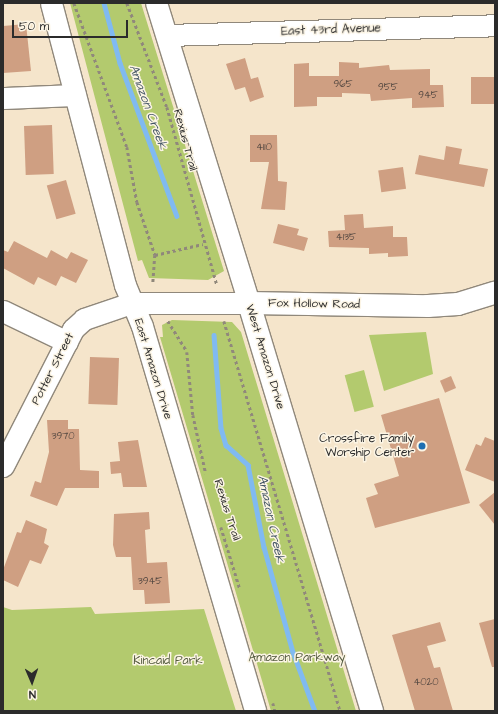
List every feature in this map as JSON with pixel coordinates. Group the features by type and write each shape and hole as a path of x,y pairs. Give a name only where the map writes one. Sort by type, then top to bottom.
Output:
{"main road":[{"name":"Fox Hollow Road","path":"249,302 428,306 458,304 495,294"},
{"name":"West Amazon Drive","path":"249,302 372,711"}],"street":[{"name":"East Amazon Drive","path":"51,3 74,95 131,303 142,326 255,711"},
{"name":"West Amazon Drive","path":"156,3 249,302"},
{"name":"East 43rd Avenue","path":"166,34 495,25"},
{"path":"3,98 74,95"},
{"name":"Fox Hollow Road","path":"131,303 249,302"},
{"name":"Potter Street","path":"3,466 67,342 84,319 131,303"},
{"path":"3,312 67,342"}],"path":[{"path":"74,3 121,125 137,202 155,255 152,283"},
{"name":"Rexius Trail","path":"127,3 167,107 201,223 203,244 217,285"},
{"path":"155,255 203,244"},
{"name":"Rexius Trail","path":"164,319 172,326 188,352 193,415 207,478"},
{"path":"224,320 340,711"},
{"name":"Rexius Trail","path":"218,519 237,569 240,595"},
{"path":"271,696 275,711"}],"green space":[{"path":"70,3 141,3 224,271 208,280 149,278 142,260 138,261"},
{"name":"Amazon Parkway","path":"172,320 232,322 241,332 356,711 271,711 160,337 163,337 162,325"},
{"path":"426,332 433,374 384,391 369,335"},
{"path":"364,370 374,407 355,412 345,375"},
{"name":"Kincaid Park","path":"3,607 12,610 91,607 95,614 204,609 236,711 3,711"}],"building":[{"path":"26,24 31,71 3,73 3,26"},
{"path":"245,58 251,79 258,77 264,97 250,102 245,87 235,90 226,64"},
{"path":"339,62 359,63 359,68 389,65 390,70 430,69 430,85 443,85 444,107 412,108 412,98 371,101 370,94 342,93 342,97 317,97 317,106 294,107 294,64 309,63 309,76 339,76"},
{"path":"471,77 495,77 495,104 471,104"},
{"path":"52,125 54,174 26,175 24,126"},
{"path":"250,135 277,135 278,181 287,182 285,210 261,209 269,162 250,162"},
{"path":"446,146 462,149 459,164 488,169 484,187 415,174 419,155 444,160"},
{"path":"403,167 406,189 381,192 378,170"},
{"path":"66,180 76,214 56,219 47,186"},
{"path":"363,214 364,228 393,226 393,237 407,237 408,256 388,257 388,253 369,254 369,248 329,247 328,231 345,230 344,215"},
{"path":"278,224 299,229 297,235 308,238 304,251 273,243"},
{"path":"14,241 47,258 51,250 67,259 71,252 88,260 76,283 61,276 56,286 38,277 34,285 3,268 3,250 8,252"},
{"path":"90,357 119,358 117,405 88,404"},
{"path":"451,376 456,388 445,393 440,381"},
{"name":"Crossfire Family Worship Center","path":"439,398 470,503 375,528 366,498 378,494 374,484 399,476 381,415"},
{"path":"47,420 68,420 68,429 79,429 80,470 99,471 99,488 65,488 57,506 30,496 35,481 41,483 49,452"},
{"path":"485,437 495,441 495,482 465,470 476,444 481,446"},
{"path":"138,440 147,487 123,487 121,473 111,474 110,462 120,461 118,442"},
{"path":"495,492 495,525 479,505"},
{"path":"149,512 150,529 145,530 147,563 167,562 170,603 145,604 144,590 133,590 131,557 116,557 113,545 114,514"},
{"path":"26,520 47,529 44,543 49,546 41,564 30,560 18,587 3,580 3,570 17,532 21,533"},
{"path":"495,619 495,667 492,667 479,623"},
{"path":"440,622 446,641 427,646 434,668 440,667 453,711 415,711 392,635"}],"waterway":[{"name":"Amazon Creek","path":"104,3 120,63 177,216"},
{"name":"Amazon Creek","path":"214,335 221,428 226,445 248,465 264,547 293,652 315,711"}],"place":[{"name":"Crossfire Family Worship Center","path":"422,446"}]}
